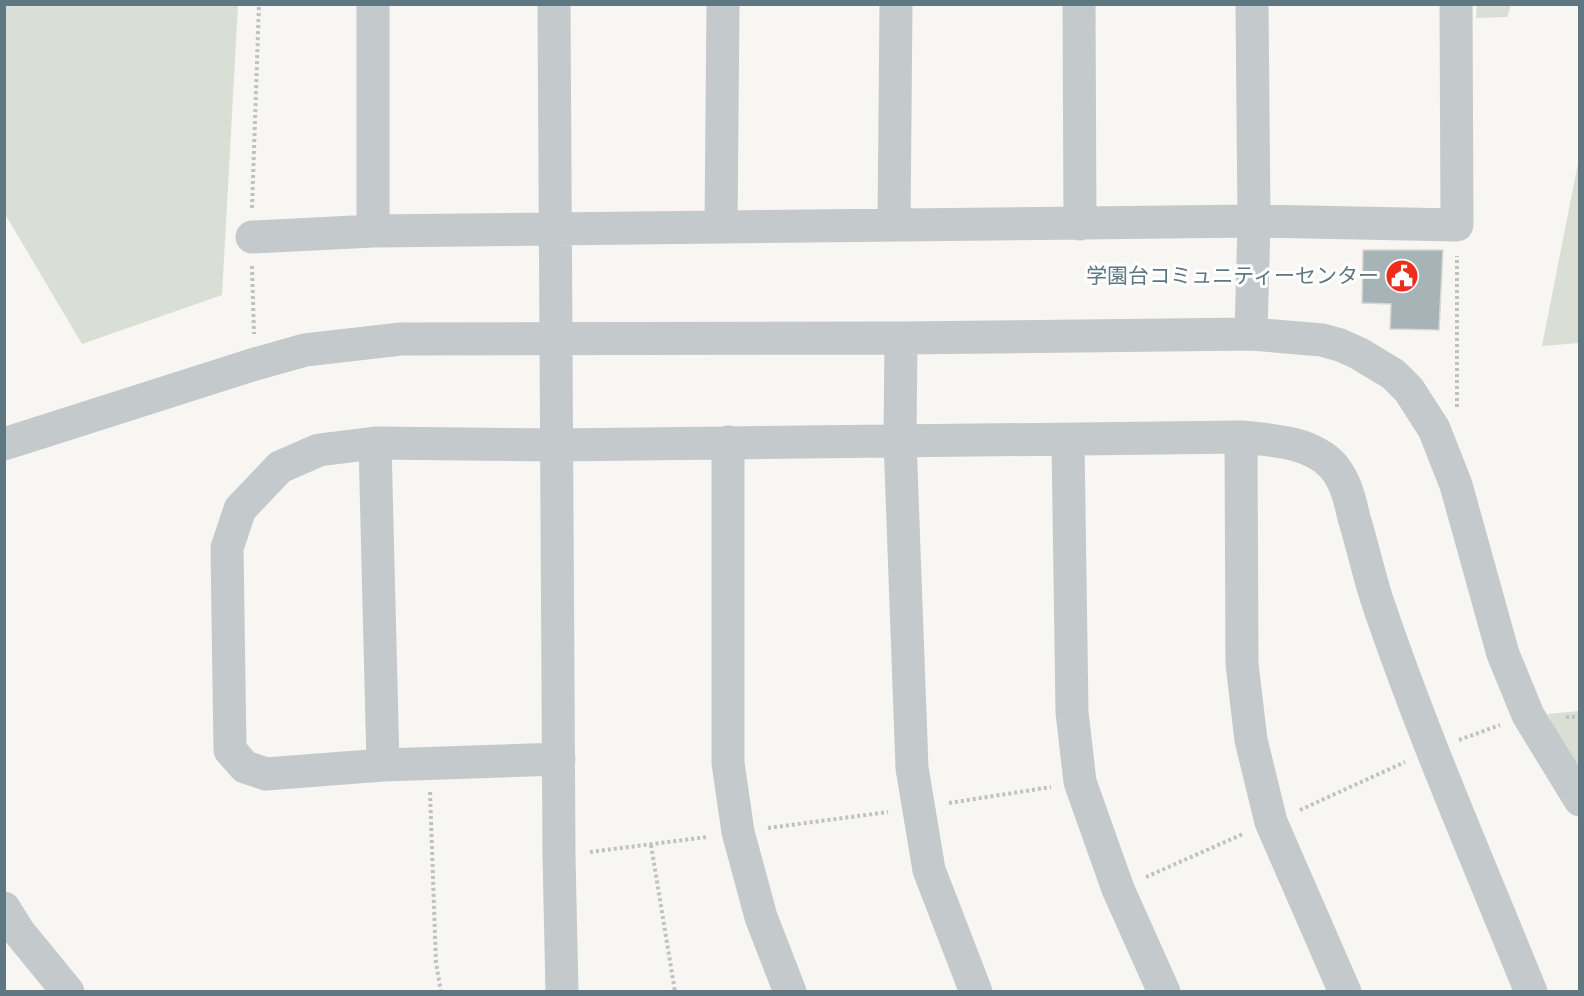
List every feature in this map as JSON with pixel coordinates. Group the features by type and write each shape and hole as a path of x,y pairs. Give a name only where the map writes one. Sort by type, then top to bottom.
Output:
{"street":[{"path":"373,4 373,231"},
{"path":"554,4 559,856 562,992"},
{"path":"721,227 723,4"},
{"path":"894,225 896,4"},
{"path":"1079,4 1080,224"},
{"path":"1251,334 1254,221 1252,4"},
{"path":"252,237 373,231 556,228 1254,221 1457,225 1456,4"},
{"path":"4,444 305,350 401,339 901,338 1251,334 1302,338 1340,345 1377,363 1392,374 1409,390 1434,429 1456,485 1503,654 1528,715 1580,800"},
{"path":"901,338 900,440 912,768 929,870 976,992"},
{"path":"560,759 383,765 266,774 245,767 230,750 227,548 240,509 280,467 319,450 375,443 557,445 900,440 1068,441 1241,437 1277,440 1323,456 1346,486 1376,596 1433,749 1531,992"},
{"path":"1241,437 1242,664 1251,740 1271,822 1345,992"},
{"path":"1068,441 1072,712 1080,782 1118,889 1164,992"},
{"path":"728,442 728,763 738,832 761,917 790,992"},
{"path":"375,443 383,765"},
{"path":"4,908 20,932 68,992"}],"path":[{"path":"255,364 252,237 259,4"},
{"path":"1456,414 1457,225"},
{"path":"1118,889 1433,749 1528,715 1580,717"},
{"path":"429,765 436,963 441,992"},
{"path":"559,856 917,808 1080,782"},
{"path":"651,845 675,992"}],"shaded area":[{"path":"1477,4 1511,5 1507,17 1476,18"},
{"path":"4,5 238,5 222,295 82,344 5,214"},
{"path":"1579,158 1579,343 1542,346"},
{"path":"1579,711 1579,774 1564,750 1548,714"}],"building":[{"name":"学園台コミュニティーセンター","path":"1363,250 1443,250 1439,330 1390,329 1391,304 1362,303"}],"place":[{"name":"学園台コミュニティーセンター","path":"1402,276"}]}
